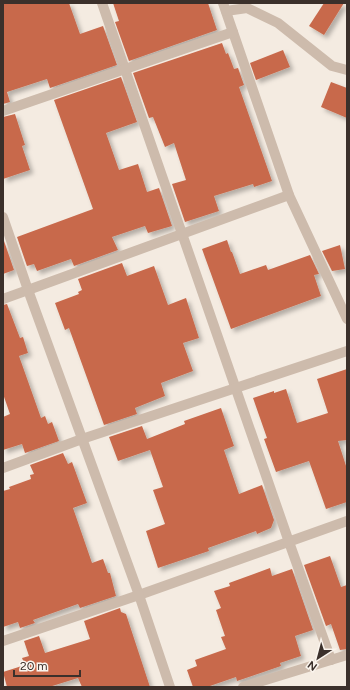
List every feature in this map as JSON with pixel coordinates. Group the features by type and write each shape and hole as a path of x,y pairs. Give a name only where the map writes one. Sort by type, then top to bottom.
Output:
{"street":[{"path":"102,3 331,660"},
{"path":"347,70 332,66 278,23 247,8 224,7 289,195 347,319"},
{"path":"3,111 233,32"},
{"path":"3,299 289,195"},
{"path":"3,217 139,595 170,687"},
{"path":"3,468 82,439 347,351"},
{"path":"3,641 139,595 347,521"},
{"path":"243,687 347,655"}],"building":[{"path":"3,3 69,3 80,34 103,26 117,65 50,88 47,79 7,92 10,102 3,104"},
{"path":"113,3 208,3 217,30 129,61 115,22 119,21"},
{"path":"324,3 344,3 324,35 309,26"},
{"path":"222,43 226,54 228,53 234,69 238,68 244,85 239,87 272,181 254,187 253,184 214,196 219,211 185,222 172,184 186,180 174,143 165,147 153,117 149,118 133,73"},
{"path":"283,50 290,67 256,80 250,63"},
{"path":"121,77 137,122 106,133 119,170 138,164 147,192 159,188 172,226 148,233 145,226 112,237 118,250 74,266 71,259 37,271 34,264 27,266 17,237 93,209 54,100"},
{"path":"331,82 347,88 347,118 321,107"},
{"path":"15,114 25,145 22,146 30,170 3,179 3,117"},
{"path":"227,240 240,274 266,265 268,270 310,255 319,274 314,275 321,296 231,329 202,249"},
{"path":"4,241 14,270 3,274 3,242"},
{"path":"340,245 345,269 332,271 322,251"},
{"path":"122,263 127,276 154,266 168,305 186,298 199,338 183,343 193,371 161,383 165,396 135,408 137,414 104,425 69,328 65,330 55,303 79,294 78,292 82,290 78,279"},
{"path":"7,304 20,338 23,337 28,353 19,356 41,418 45,416 48,424 52,422 59,441 25,453 22,444 3,450 3,417 10,414 3,394 3,305"},
{"path":"347,369 347,440 338,441 347,469 347,502 326,509 309,461 276,472 264,439 267,438 253,398 274,391 274,393 286,389 297,423 328,413 317,379"},
{"path":"221,408 234,446 224,450 239,494 262,485 274,520 271,528 257,534 256,531 208,548 209,551 158,568 146,531 165,524 153,490 163,487 150,450 118,461 109,437 142,426 147,439 185,424 184,421"},
{"path":"63,453 68,464 72,462 87,503 73,508 92,563 103,559 108,573 110,573 116,596 80,608 78,604 33,620 35,623 20,628 18,622 3,627 3,491 10,489 9,487 31,479 30,475 34,474 30,465"},
{"path":"330,556 341,587 347,585 347,649 340,650 331,624 326,626 304,565"},
{"path":"270,568 272,576 292,569 313,630 295,636 301,656 280,663 281,666 237,681 236,677 207,687 193,687 187,670 197,666 195,660 226,649 221,637 225,636 216,610 221,608 214,591 230,586 229,583"},
{"path":"120,608 121,612 126,614 150,687 82,687 78,678 49,687 7,687 3,672 25,665 22,658 29,656 24,641 39,636 45,653 90,639 84,621"}]}
